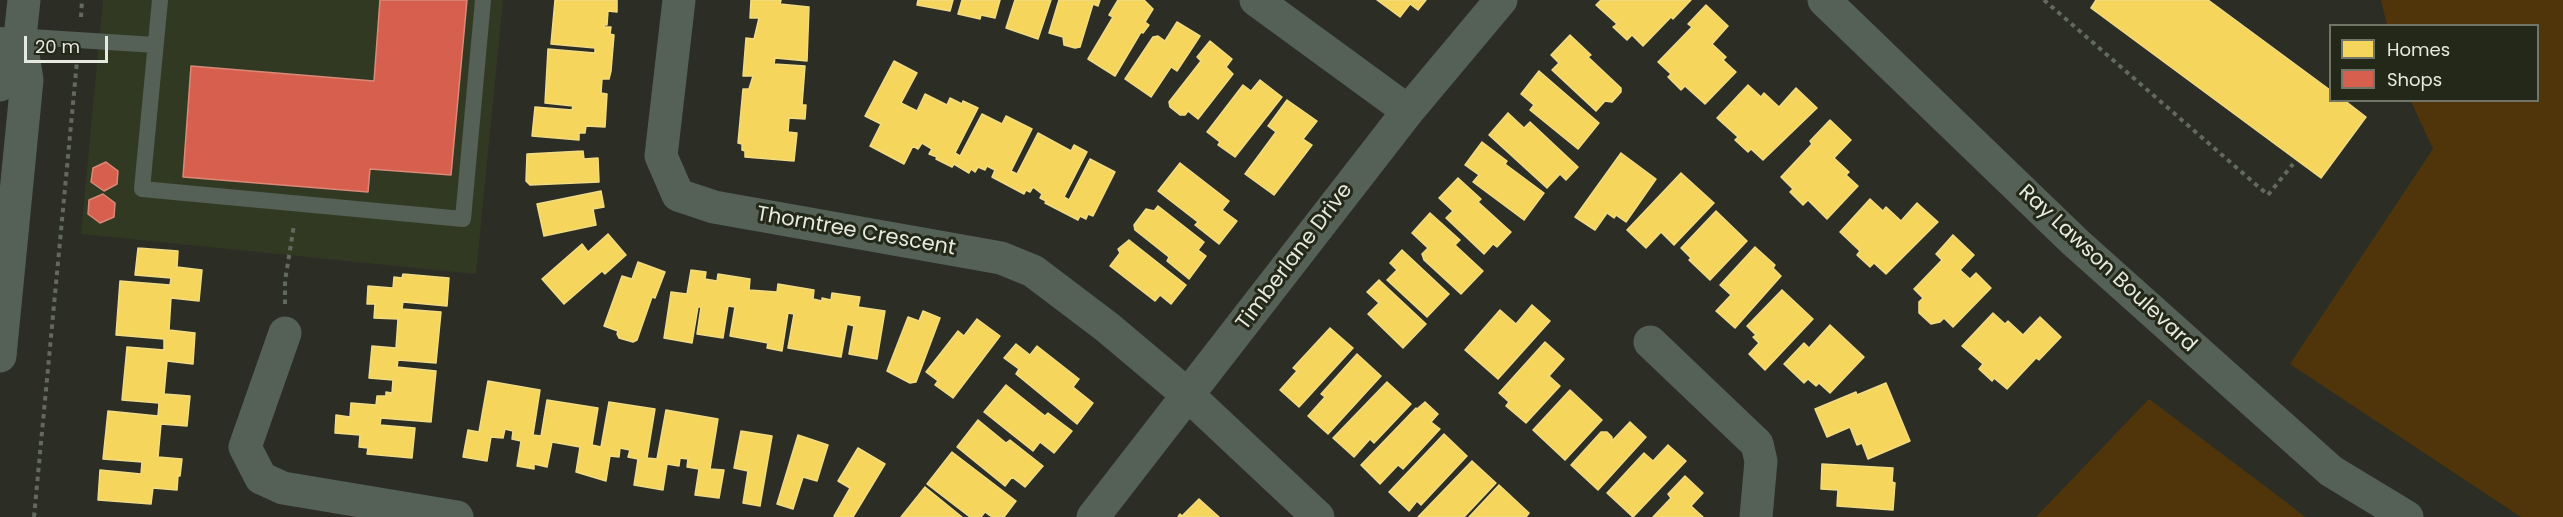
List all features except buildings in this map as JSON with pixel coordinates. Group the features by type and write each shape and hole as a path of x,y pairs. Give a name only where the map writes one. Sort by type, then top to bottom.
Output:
{"street":[{"path":"0,85 10,36 24,0"},
{"name":"Thorntree Crescent","path":"679,0 661,156 678,195 714,207 1001,258 1033,271 1107,327 1189,396 1318,517"},
{"path":"1256,0 1408,111"},
{"name":"Timberlane Drive","path":"1093,517 1408,111 1501,0"},
{"name":"Ray Lawson Boulevard","path":"1824,0 2075,242 2331,471 2407,517"},
{"path":"0,356 27,80 10,36"},
{"path":"285,333 245,447 261,478 283,488 457,517"},
{"path":"1650,342 1757,444 1761,461 1756,517"}],"lane":[{"path":"160,0 142,189 463,219 483,0"},
{"path":"10,36 155,45"}],"path":[{"path":"34,517 82,0"},
{"path":"2044,0 2268,195 2293,164"},
{"path":"2049,5 2053,0"},
{"path":"285,333 285,281 297,204"}],"shaded area":[{"path":"103,0 503,0 476,274 81,234"},
{"path":"2381,0 2563,0 2563,517 2521,517 2290,364 2433,149 2411,102 2539,102 2539,24 2387,24"},
{"path":"2149,399 2286,502 2305,517 2036,517"}]}
